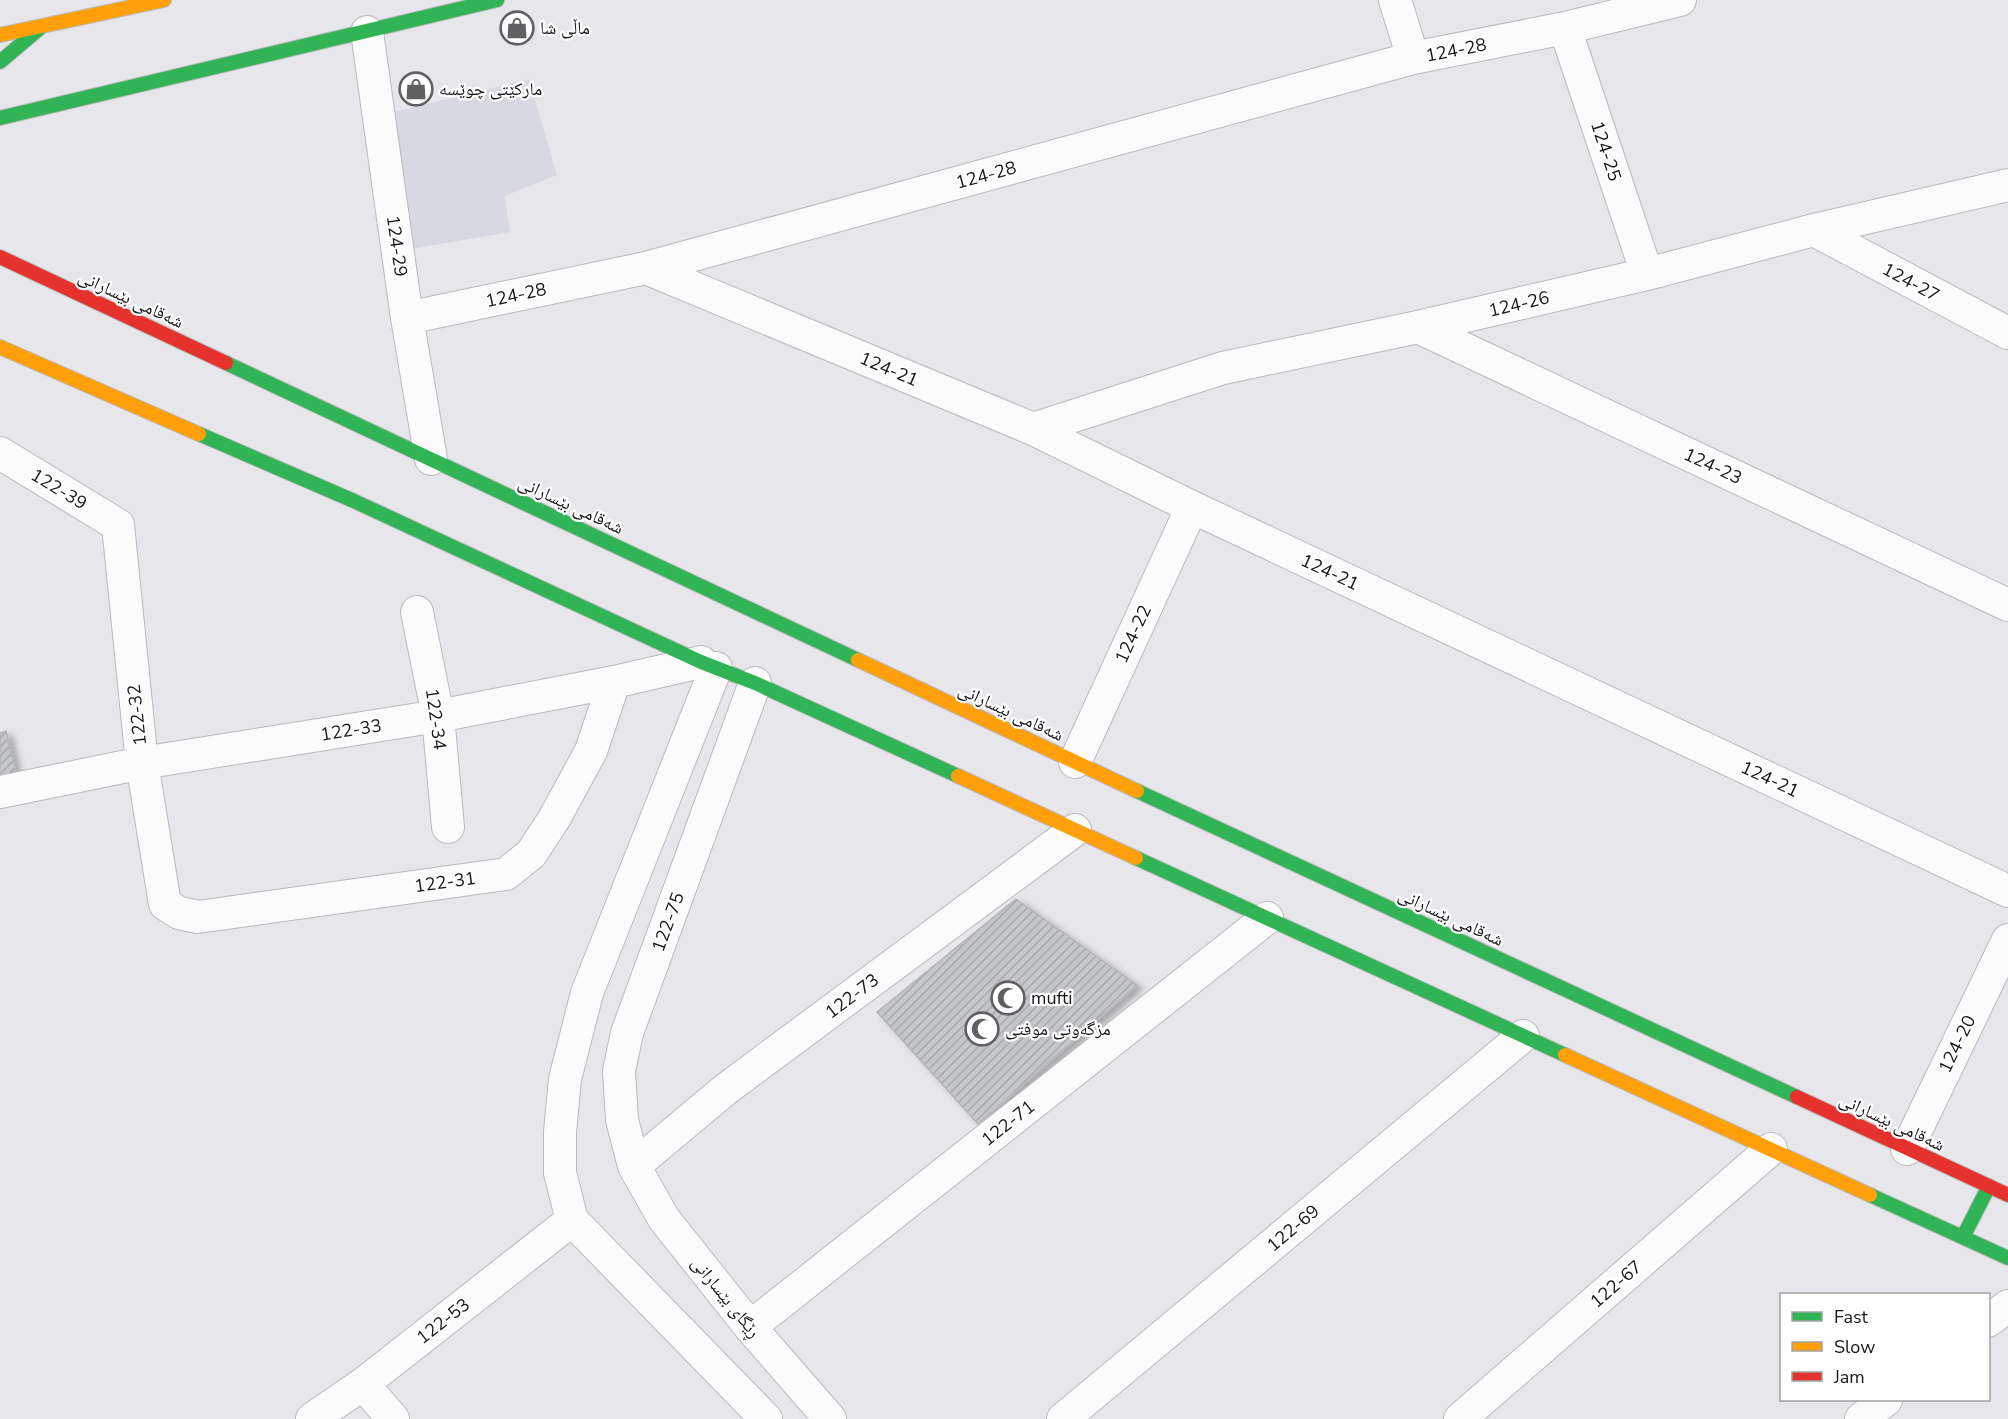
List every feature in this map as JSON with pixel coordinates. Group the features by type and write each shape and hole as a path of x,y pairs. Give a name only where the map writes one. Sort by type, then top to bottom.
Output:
{"main road":[{"path":"0,35 164,0"},
{"path":"0,117 496,0"},
{"path":"0,62 40,28"},
{"name":"شەقامی بێسارانی","path":"0,259 2008,1195"},
{"path":"0,347 354,501 708,665 755,683 2008,1258"},
{"path":"1963,1237 1989,1186"}],"street":[{"path":"1395,0 1413,58"},
{"name":"124-28","path":"407,318 646,268 1413,58 1565,28 1680,0"},
{"name":"124-25","path":"1565,28 1647,274"},
{"name":"124-29","path":"367,32 407,318 431,459"},
{"name":"124-26","path":"1033,429 1223,368 1418,327 1647,274 1814,230 2008,184"},
{"name":"124-27","path":"1814,230 2008,333"},
{"name":"124-21","path":"646,268 1033,429 1192,507 2008,891"},
{"name":"124-23","path":"1418,327 2008,605"},
{"name":"122-39","path":"0,453 118,525"},
{"name":"124-22","path":"1075,762 1192,507"},
{"name":"122-32","path":"118,525 142,763 165,904"},
{"name":"122-34","path":"417,612 438,716 448,827"},
{"path":"708,665 587,993 565,1079 560,1132 560,1173 572,1220 766,1419"},
{"name":"122-33","path":"0,792 142,763 438,716 708,665"},
{"name":"122-31","path":"165,904 179,913 198,917 506,874 531,854 554,819 591,751 614,682"},
{"name":"122-75","path":"634,1166 622,1120 619,1071 627,1033 755,683"},
{"name":"122-73","path":"634,1166 726,1089 1075,830"},
{"name":"122-71","path":"750,1327 1267,918"},
{"name":"124-20","path":"1907,1149 2008,940"},
{"name":"122-69","path":"1063,1419 1523,1036"},
{"name":"122-67","path":"1460,1419 1771,1149"},
{"name":"ڕێگای بێسارانی","path":"634,1166 664,1219 750,1327 830,1419"},
{"name":"122-53","path":"312,1419 363,1384 572,1220"},
{"path":"1990,1320 2008,1306"},
{"path":"363,1384 393,1419"},
{"path":"1861,1419 1885,1401"}],"shaded area":[{"path":"529,79 557,175 505,196 510,232 411,249 386,114"}],"building":[{"path":"6,731 16,773 0,775 0,733"},
{"name":"mufti","path":"1016,899 1137,985 978,1124 877,1012"}],"traffic: fast":[{"path":"0,118 497,0"},
{"path":"0,62 40,28"},
{"path":"226,363 858,660"},
{"path":"199,434 354,501 701,662 755,683 958,776"},
{"path":"1137,791 1797,1097"},
{"path":"1136,858 1565,1055"},
{"path":"1963,1237 1989,1186"},
{"path":"1870,1195 2008,1258"}],"traffic: slow":[{"path":"0,35 164,0"},
{"path":"0,347 199,434"},
{"path":"858,660 1137,791"},
{"path":"958,776 1136,858"},
{"path":"1565,1055 1870,1195"}],"traffic: jam":[{"path":"0,257 226,363"},
{"path":"1797,1097 2008,1195"}],"place":[{"name":"ماڵی شا","path":"517,28"},
{"name":"مارکێتی چوێسە","path":"416,89"},
{"name":"mufti","path":"1008,998"},
{"name":"مزگەوتی موفتی","path":"982,1029"}]}
